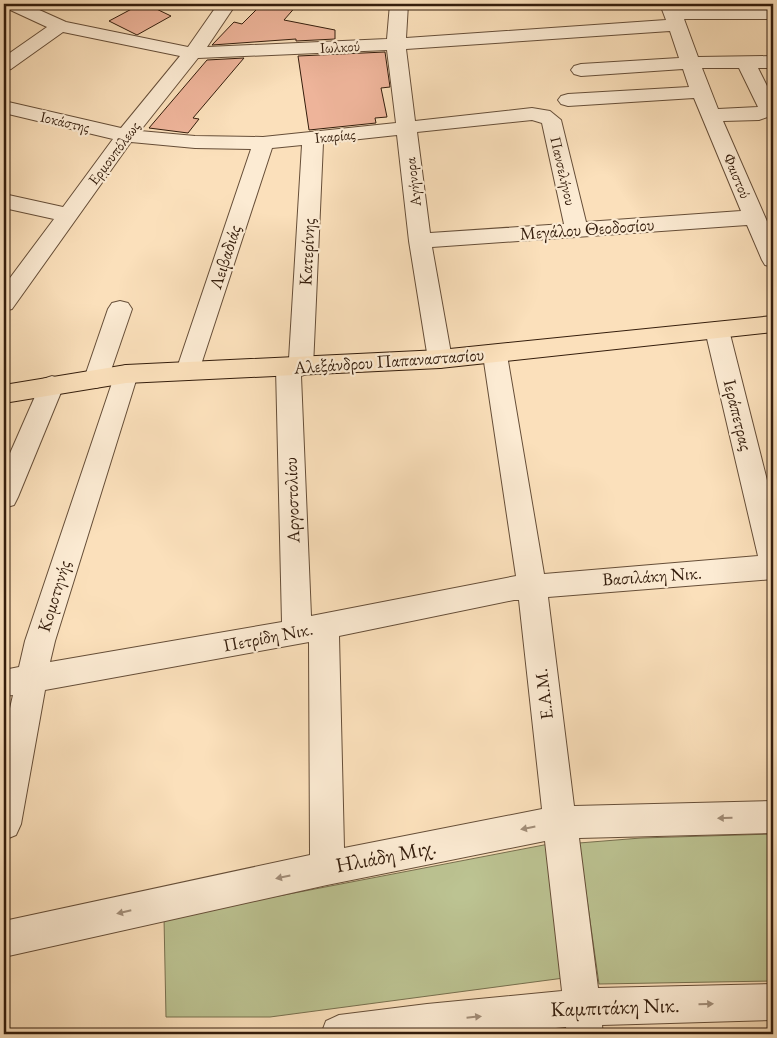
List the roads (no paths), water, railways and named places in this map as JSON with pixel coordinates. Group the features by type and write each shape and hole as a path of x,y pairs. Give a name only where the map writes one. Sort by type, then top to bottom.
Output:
{"main road":[{"name":"Αλεξάνδρου Παπαναστασίου","path":"4,394 126,374 440,360 773,324"}],"street":[{"name":"Ιωλκού","path":"12,4 60,26 156,48 193,52 248,52 396,44 672,14 773,14"},
{"name":"Ερμουπόλεως","path":"4,303 126,135 193,52 227,4"},
{"name":"Αγήνορα","path":"399,4 396,44 420,241 440,360"},
{"name":"Φαιστού","path":"672,14 701,92 773,260"},
{"path":"4,65 60,26"},
{"path":"711,115 759,114 770,110 746,62"},
{"path":"581,70 690,63 773,62"},
{"path":"568,100 701,92"},
{"name":"Ιοκάστης","path":"4,107 126,135"},
{"name":"Ικαρίας","path":"126,135 183,141 263,143 532,114 543,115"},
{"name":"Πανσελήνου","path":"543,115 551,120 577,230"},
{"name":"Κατερίνης","path":"294,367 313,138"},
{"name":"Λειβαδιάς","path":"188,371 263,143"},
{"path":"4,201 68,215"},
{"name":"Μεγάλου Θεοδοσίου","path":"420,241 755,217"},
{"path":"96,379 120,309"},
{"name":"Ιεράπετρας","path":"717,330 773,559"},
{"name":"Ε.Α.Μ.","path":"495,355 532,585 583,1021"},
{"name":"Αργοστολίου","path":"294,367 327,868"},
{"name":"Κομοτηνής","path":"4,824 17,681 50,606 126,374"},
{"path":"4,497 52,385"},
{"name":"Βασιλάκη Νικ.","path":"532,585 773,567"},
{"name":"Πετρίδη Νικ.","path":"17,681 310,629 532,585"},
{"name":"Ηλιάδη Μιχ.","path":"4,939 327,868 559,822 773,817"},
{"name":"Καμπιτάκη Νικ.","path":"339,1034 427,1022 583,1021 773,1002"}]}
